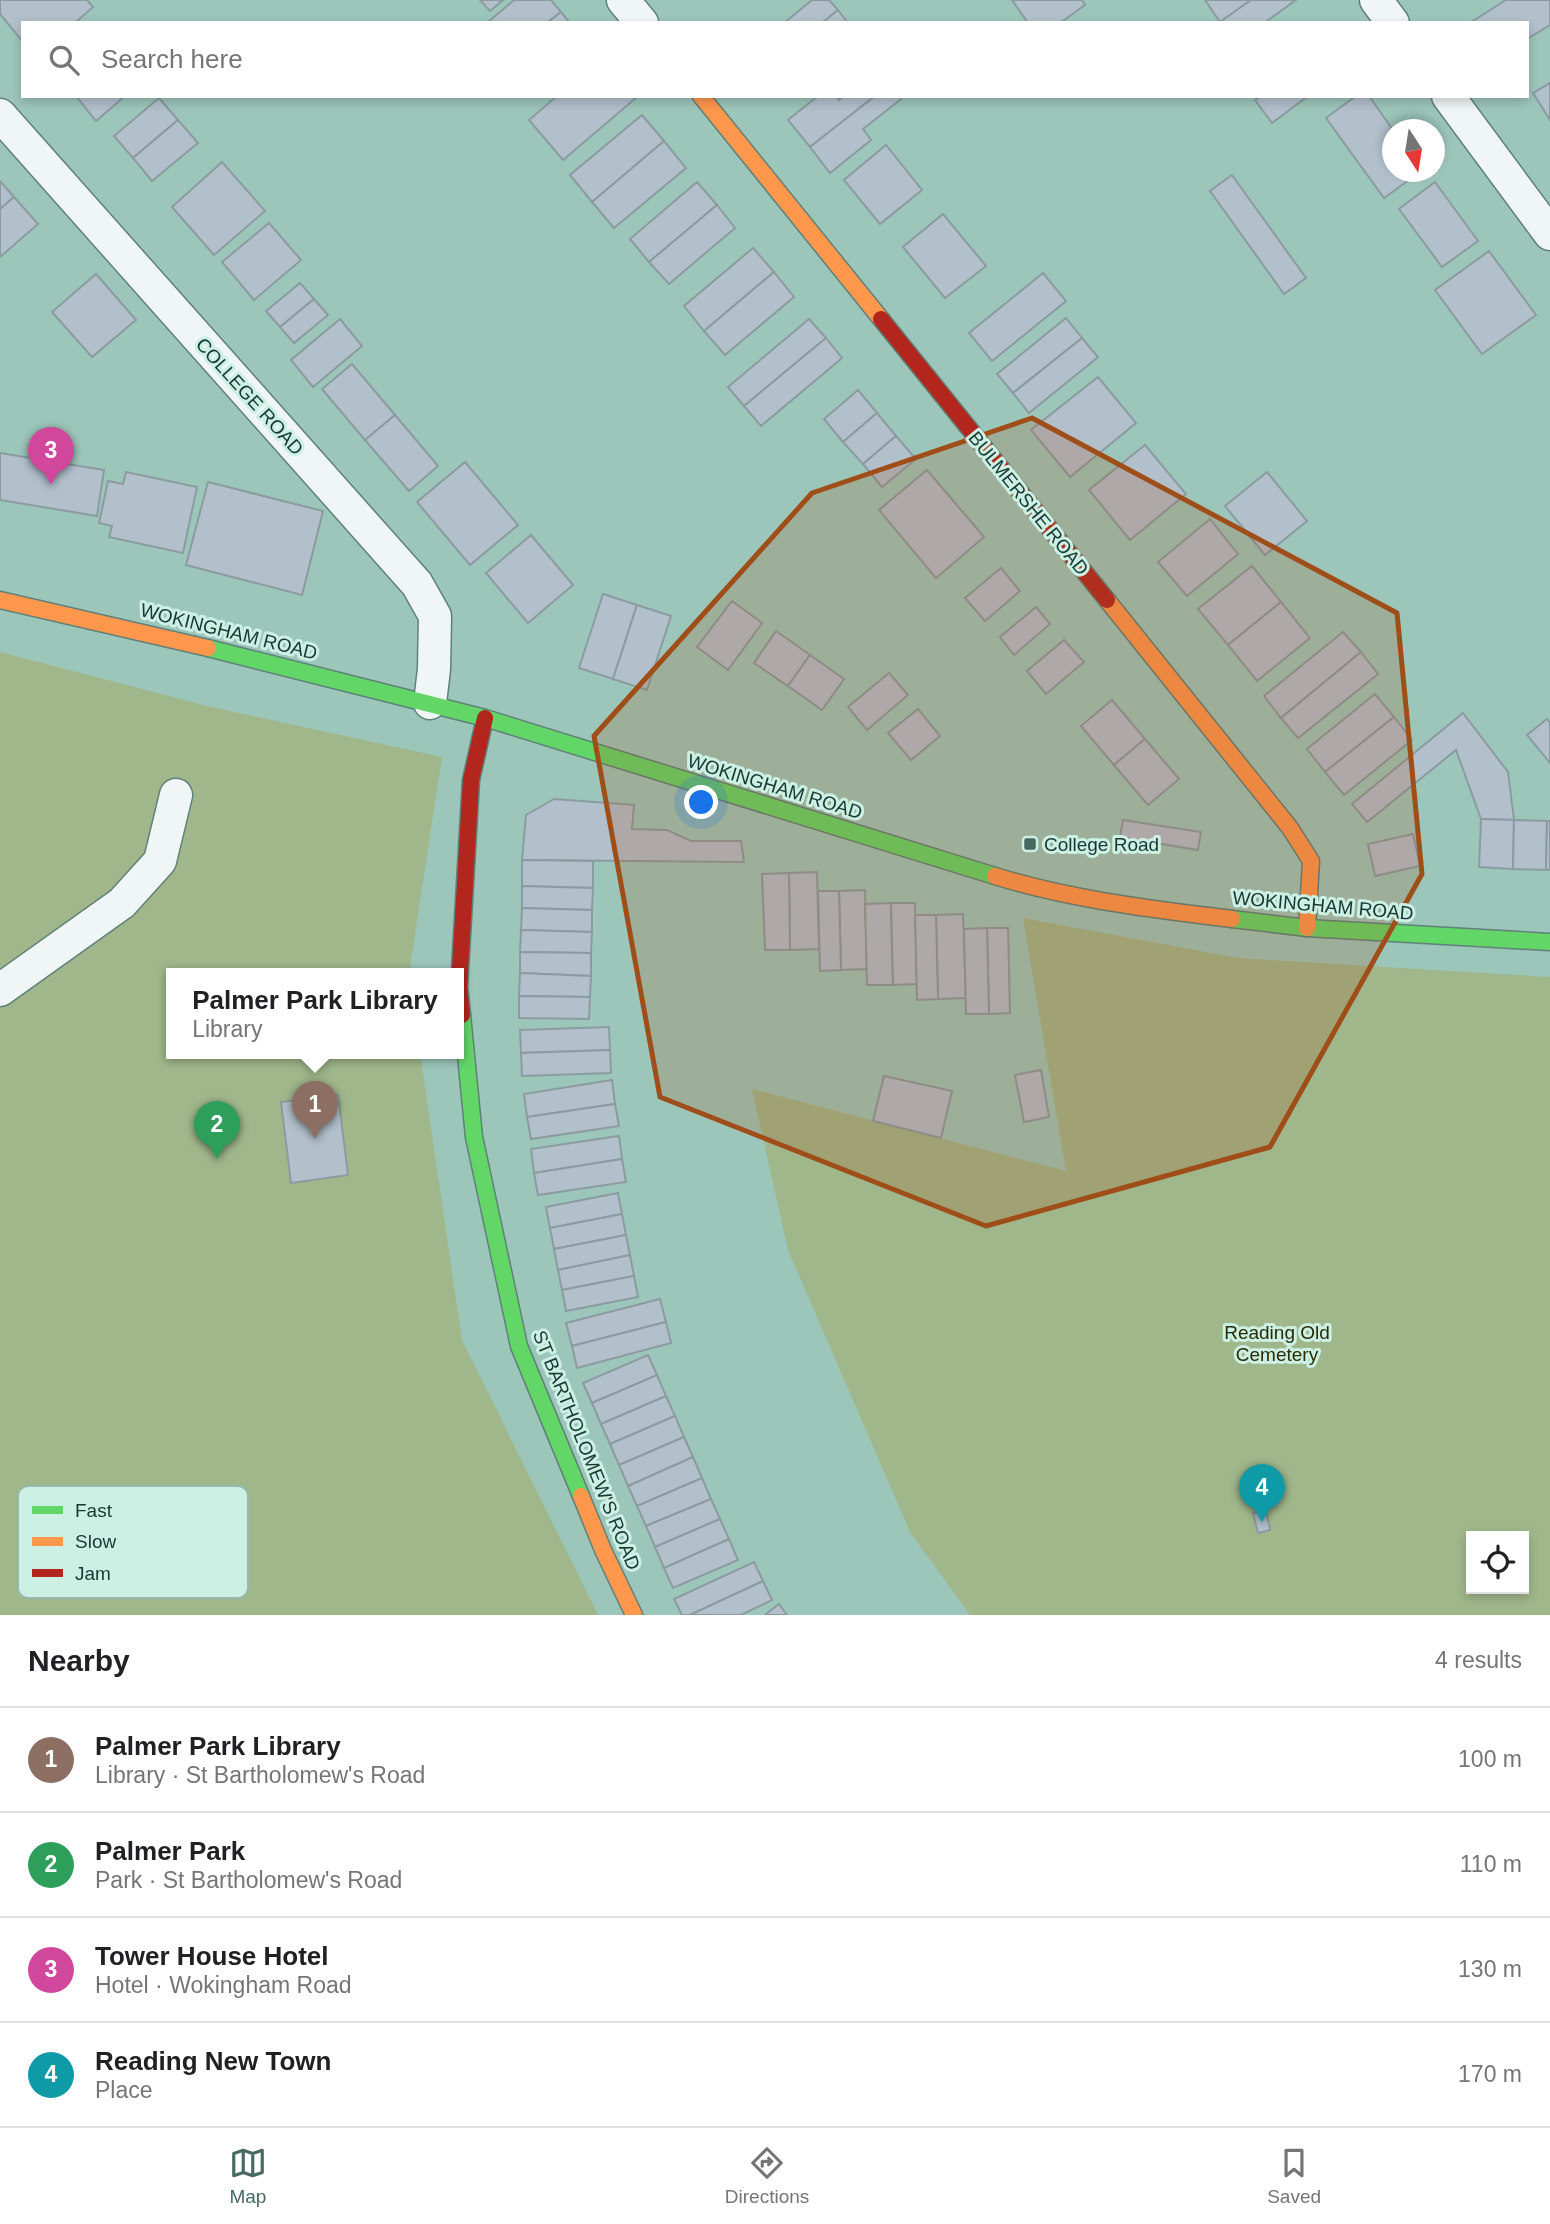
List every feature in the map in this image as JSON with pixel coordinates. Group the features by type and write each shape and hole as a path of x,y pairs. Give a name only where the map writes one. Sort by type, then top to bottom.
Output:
{"street":[{"path":"623,0 640,21"},
{"path":"1376,0 1392,21"},
{"name":"BULMERSHE ROAD","path":"703,98 1290,828 1311,861 1307,928"},
{"path":"1449,98 1550,234"},
{"name":"COLLEGE ROAD","path":"0,115 417,584 435,616 430,704"},
{"name":"WOKINGHAM ROAD","path":"0,600 287,667 485,718 1018,883 1133,907 1307,928 1550,942"},
{"name":"ST BARTHOLOMEW'S ROAD","path":"460,968 471,780 485,718"},
{"path":"0,990 122,903 152,870 160,861 176,795"},
{"name":"ST BARTHOLOMEW'S ROAD","path":"464,1037 474,1137 519,1346 603,1550 634,1615"}],"highlighted area":[{"path":"1032,418 1397,613 1422,874 1270,1147 986,1226 660,1097 594,736 812,493"}],"green space":[{"path":"0,652 207,706 442,757 410,968 166,968 166,1059 421,1059 462,1340 598,1615 0,1615"},
{"name":"Reading Old Cemetery","path":"1023,918 1238,958 1550,977 1550,1615 970,1615 910,1532 788,1250 752,1089 1066,1171"}],"building":[{"path":"0,0 87,0 93,7 77,21 21,21 21,40 0,14"},
{"path":"480,0 503,0 490,11"},
{"path":"514,0 551,0 561,12 550,21 489,21"},
{"path":"812,0 829,0 838,10 824,21 786,21"},
{"path":"1012,0 1082,0 1085,5 1063,21 1027,21"},
{"path":"1205,0 1251,0 1221,21"},
{"path":"1251,0 1296,0 1267,21 1221,21"},
{"path":"1506,0 1550,0 1550,25 1529,38 1529,21 1473,21"},
{"path":"838,10 846,21 824,21"},
{"path":"561,12 568,21 550,21"},
{"path":"1550,83 1550,120 1533,93"},
{"path":"78,98 123,98 96,121"},
{"path":"159,98 178,120 133,158 114,136"},
{"path":"555,98 636,98 563,160 529,120"},
{"path":"816,98 872,98 810,147 788,120"},
{"path":"872,98 901,99 863,129 871,140 830,173 810,147"},
{"path":"1258,98 1305,98 1272,123 1255,100"},
{"path":"1353,98 1370,98 1385,119 1382,119 1382,182 1406,182 1384,198 1326,118"},
{"path":"642,115 664,141 592,202 570,175"},
{"path":"178,120 198,143 152,181 133,158"},
{"path":"664,141 686,168 614,228 592,202"},
{"path":"886,145 922,190 880,224 844,180"},
{"path":"222,162 265,211 214,255 172,207"},
{"path":"1232,175 1306,278 1284,294 1210,191"},
{"path":"0,181 14,197 0,209"},
{"path":"697,182 717,205 649,262 630,239"},
{"path":"1435,182 1478,241 1442,267 1399,209"},
{"path":"14,197 38,224 0,257 0,209"},
{"path":"717,205 735,228 669,284 649,262"},
{"path":"943,214 986,266 945,298 903,247"},
{"path":"269,223 301,260 254,300 222,262"},
{"path":"753,248 774,272 704,331 684,306"},
{"path":"1489,251 1536,315 1482,354 1435,290"},
{"path":"774,272 794,297 725,355 704,331"},
{"path":"1043,273 1066,301 992,361 969,333"},
{"path":"96,274 136,320 92,357 52,312"},
{"path":"300,283 314,299 280,327 266,311"},
{"path":"314,299 328,315 294,343 280,327"},
{"path":"1066,318 1082,338 1013,393 997,374"},
{"path":"340,319 362,346 313,387 291,360"},
{"path":"809,319 826,338 744,406 728,387"},
{"path":"826,338 842,358 761,426 744,406"},
{"path":"1082,338 1098,357 1029,413 1013,393"},
{"path":"352,364 395,415 365,440 322,389"},
{"path":"1098,377 1136,423 1070,477 1031,430"},
{"path":"858,390 877,413 843,442 824,419"},
{"path":"877,413 896,436 863,464 843,442"},
{"path":"395,415 438,466 409,491 365,440"},
{"path":"896,436 916,459 882,487 863,464"},
{"path":"1145,445 1186,494 1130,540 1089,490"},
{"path":"0,453 104,470 97,516 0,500"},
{"path":"465,462 518,525 470,565 417,502"},
{"path":"927,470 984,537 936,578 879,510"},
{"path":"126,472 197,487 183,553 109,537 112,526 99,523 108,481 123,484"},
{"path":"1267,472 1307,521 1265,555 1225,506"},
{"path":"208,482 323,511 302,595 186,565"},
{"path":"1210,519 1238,554 1187,596 1158,562"},
{"path":"531,535 573,585 528,623 486,573"},
{"path":"1252,566 1281,602 1228,645 1198,609"},
{"path":"1001,568 1020,591 985,621 965,598"},
{"path":"603,594 637,605 613,679 579,668"},
{"path":"732,601 762,623 728,670 697,647"},
{"path":"1281,602 1310,638 1257,681 1228,645"},
{"path":"637,605 671,616 647,690 613,679"},
{"path":"1036,607 1050,624 1014,655 1000,637"},
{"path":"776,631 810,655 788,686 754,663"},
{"path":"1343,632 1361,652 1281,718 1264,696"},
{"path":"1064,640 1084,662 1046,694 1027,671"},
{"path":"1361,652 1378,674 1298,738 1281,718"},
{"path":"810,655 844,679 822,710 788,686"},
{"path":"889,673 908,695 867,730 848,707"},
{"path":"1375,694 1394,717 1325,772 1307,749"},
{"path":"1112,700 1145,739 1114,765 1081,726"},
{"path":"918,709 940,736 911,760 888,733"},
{"path":"1463,713 1508,772 1514,820 1481,819 1456,750 1367,822 1352,804"},
{"path":"1394,717 1412,740 1344,795 1325,772"},
{"path":"1547,719 1550,723 1550,763 1527,735"},
{"path":"1145,739 1179,779 1148,805 1114,765"},
{"path":"554,799 634,805 632,829 667,830 691,841 741,841 744,862 522,860 526,815"},
{"path":"1481,819 1514,820 1513,869 1479,867"},
{"path":"1123,820 1201,832 1198,850 1120,837"},
{"path":"1514,820 1547,821 1546,870 1513,869"},
{"path":"1547,821 1550,821 1550,870 1546,870"},
{"path":"1413,834 1420,866 1375,876 1368,844"},
{"path":"522,860 593,861 593,888 522,886"},
{"path":"817,872 819,949 790,950 789,873"},
{"path":"789,873 790,950 765,950 762,874"},
{"path":"522,886 593,888 592,910 522,908"},
{"path":"865,890 867,969 841,970 839,891"},
{"path":"818,891 839,891 841,970 820,971"},
{"path":"891,903 893,985 867,985 865,904"},
{"path":"891,903 915,903 917,984 893,985"},
{"path":"522,908 592,910 592,932 521,930"},
{"path":"963,914 966,998 938,999 936,915"},
{"path":"915,915 936,915 938,999 917,1000"},
{"path":"987,928 1008,928 1010,1013 989,1014"},
{"path":"987,928 989,1014 966,1014 964,929"},
{"path":"521,930 592,932 591,953 520,952"},
{"path":"520,952 591,953 591,976 520,973"},
{"path":"520,973 591,976 590,997 519,996"},
{"path":"519,996 590,997 589,1019 519,1018"},
{"path":"609,1027 610,1050 521,1053 520,1030"},
{"path":"610,1050 611,1073 522,1076 521,1053"},
{"path":"1041,1070 1049,1117 1024,1122 1015,1075"},
{"path":"884,1076 952,1091 941,1138 873,1121"},
{"path":"612,1080 615,1104 527,1117 524,1094"},
{"path":"338,1095 348,1175 291,1183 281,1102"},
{"path":"615,1104 619,1126 531,1139 527,1117"},
{"path":"619,1136 622,1159 534,1173 531,1149"},
{"path":"622,1159 626,1182 538,1195 534,1173"},
{"path":"618,1193 622,1214 550,1228 546,1207"},
{"path":"622,1214 626,1235 554,1249 550,1228"},
{"path":"626,1235 630,1255 558,1270 554,1249"},
{"path":"630,1255 634,1276 562,1290 558,1270"},
{"path":"634,1276 638,1297 566,1311 562,1290"},
{"path":"660,1299 666,1322 572,1346 566,1323"},
{"path":"666,1322 671,1343 577,1368 572,1346"},
{"path":"648,1355 657,1375 592,1403 583,1383"},
{"path":"657,1375 666,1396 601,1424 592,1403"},
{"path":"666,1396 675,1416 610,1444 601,1424"},
{"path":"675,1416 684,1437 619,1465 610,1444"},
{"path":"684,1437 693,1457 628,1486 619,1465"},
{"path":"693,1457 702,1478 637,1506 628,1486"},
{"path":"702,1478 711,1499 646,1526 637,1506"},
{"path":"711,1499 720,1519 655,1547 646,1526"},
{"path":"1266,1511 1270,1530 1258,1533 1253,1513"},
{"path":"720,1519 729,1539 664,1568 655,1547"},
{"path":"729,1539 738,1560 673,1588 664,1568"},
{"path":"754,1562 763,1581 690,1615 682,1615 674,1599"},
{"path":"763,1581 772,1600 741,1615 690,1615"},
{"path":"779,1604 787,1615 765,1615"}],"traffic: fast":[{"path":"208,648 485,718 995,876"},
{"path":"1232,919 1307,928 1550,942"},
{"path":"464,1035 474,1137 519,1346 581,1496"}],"traffic: slow":[{"path":"703,98 881,319"},
{"path":"0,600 208,648"},
{"path":"1107,600 1290,828 1311,861 1307,928"},
{"path":"995,876 1083,898 1232,919"},
{"path":"581,1496 634,1615"}],"traffic: jam":[{"path":"881,319 1107,600"},
{"path":"460,968 471,780 485,718"}],"place":[{"name":"Tower House Hotel","path":"51,485"},
{"name":"College Road","path":"1030,844"},
{"name":"Palmer Park Library","path":"315,1139"},
{"name":"Palmer Park","path":"217,1159"},
{"name":"Reading New Town","path":"1262,1522"}]}
